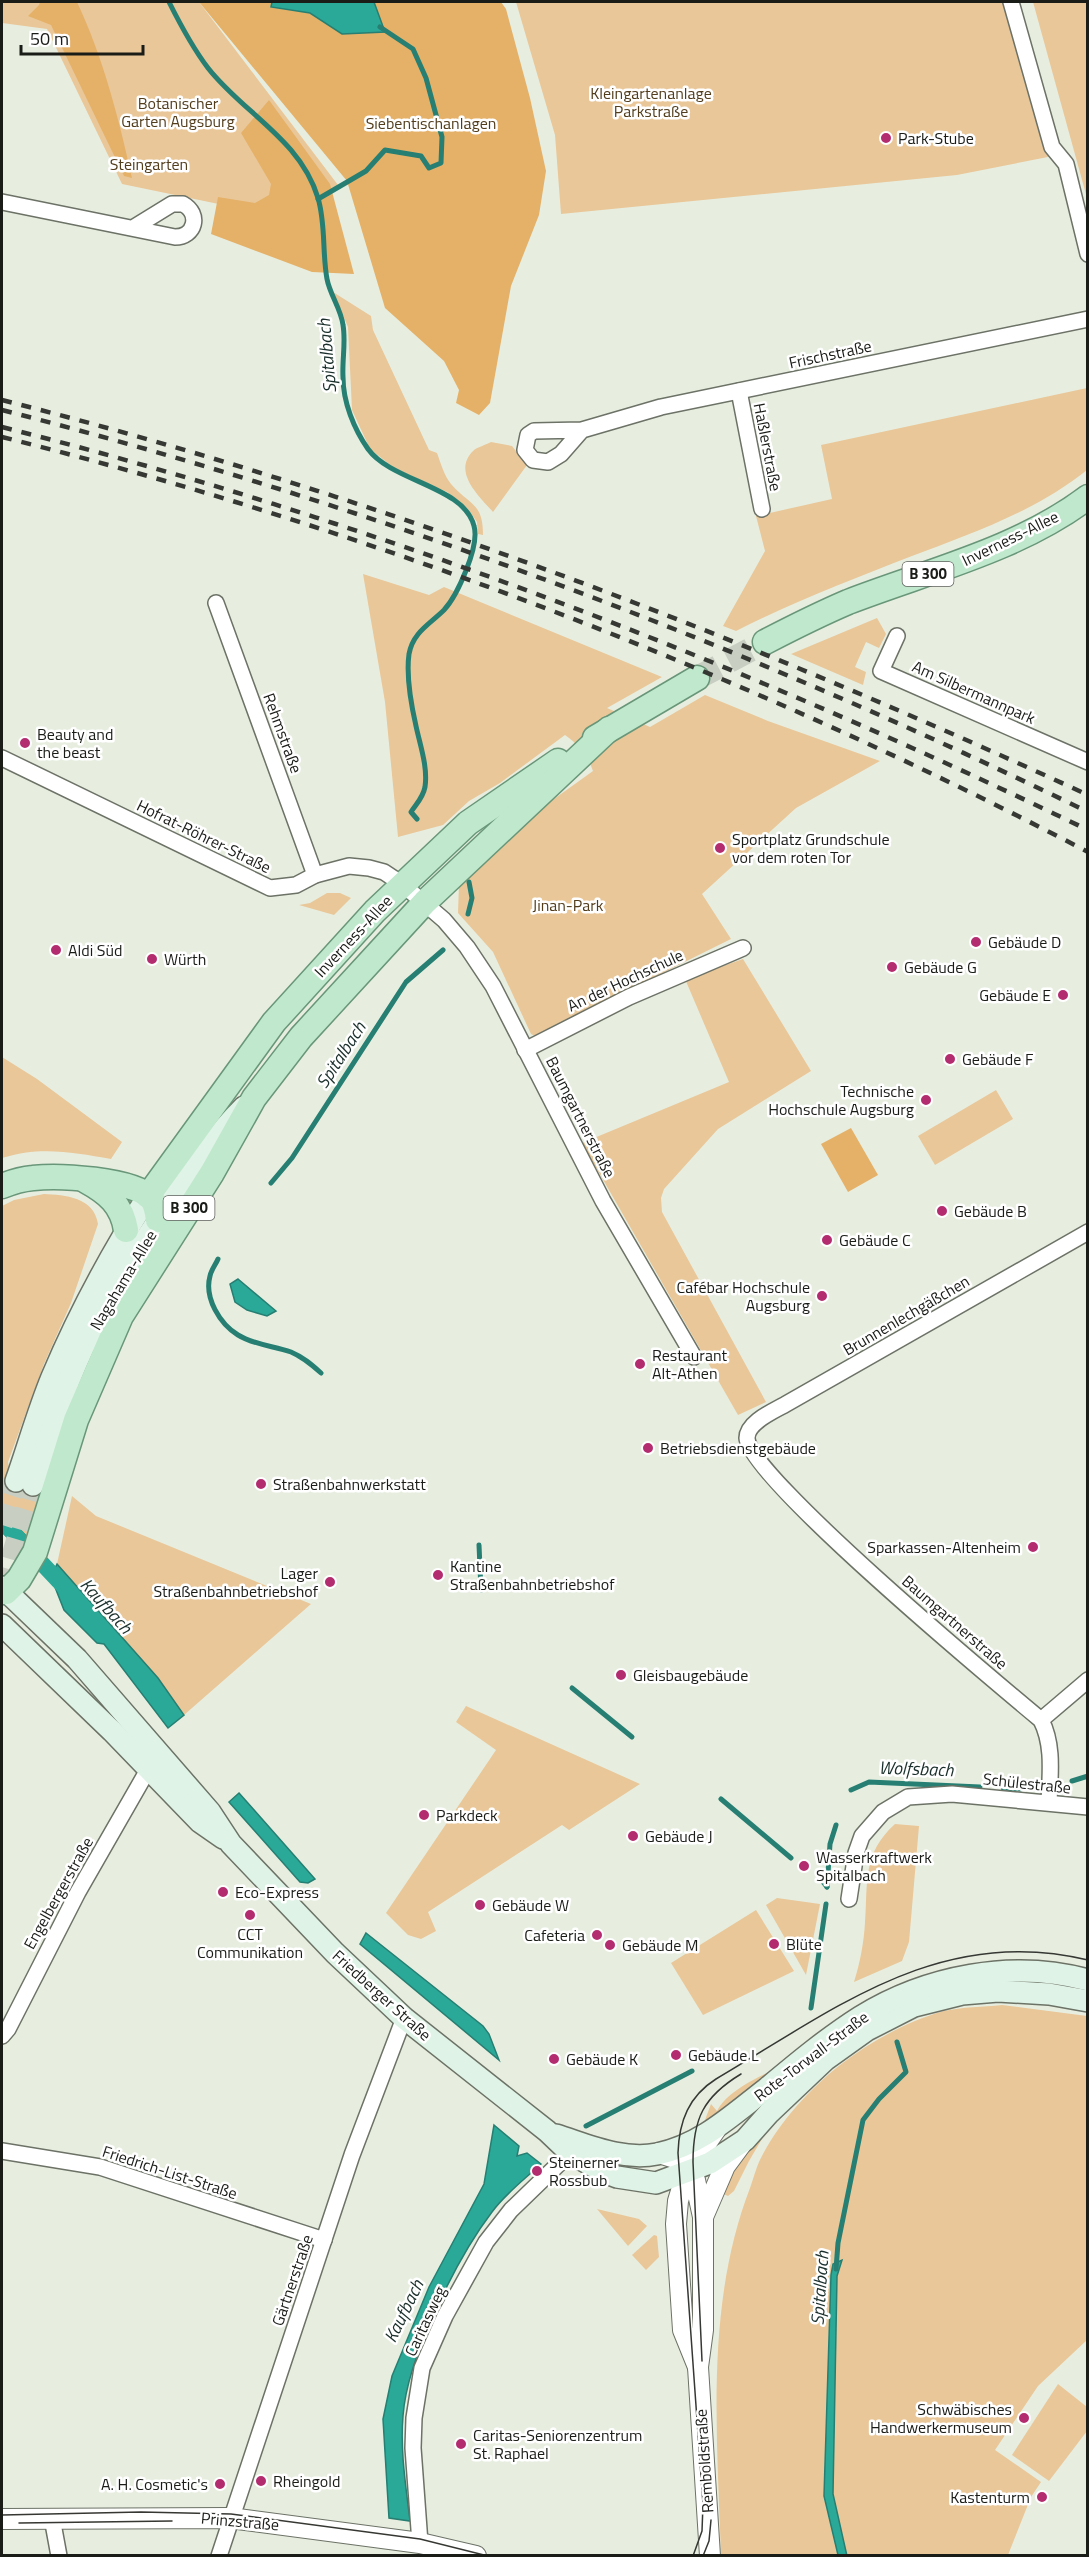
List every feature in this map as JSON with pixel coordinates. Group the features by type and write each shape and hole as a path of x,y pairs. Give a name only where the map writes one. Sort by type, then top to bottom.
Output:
{"main road":[{"name":"Inverness-Allee","path":"765,642 847,603 946,568 1032,531 1088,497"},
{"name":"Inverness-Allee","path":"148,1196 274,1022 402,884 468,823 532,778 609,729 697,678"},
{"name":"Inverness-Allee","path":"254,1098 301,1037 425,903 609,729"},
{"name":"B 300","path":"7,1587 29,1565 76,1420 122,1316 212,1173 254,1098"},
{"name":"Nagahama-Allee","path":"148,1196 94,1287 51,1380 25,1483 89,1336 158,1220 222,1129 254,1098"},
{"name":"B 300","path":"2,1186 34,1178 81,1179 120,1184 148,1196"},
{"path":"81,1179 106,1193 117,1204 124,1218 126,1230"},
{"path":"148,1196 156,1208 158,1220"},
{"name":"Friedberger Straße","path":"7,1587 105,1691 210,1812 231,1844 335,1953 404,2018 570,2153 617,2177 656,2183 710,2163 744,2140"},
{"name":"Friedberger Straße","path":"2,1625 200,1822 231,1844"},
{"name":"Rote-Torwall-Straße","path":"716,2129 837,2033 876,2008 908,1993 961,1978 1013,1970 1053,1972 1088,1980"},
{"name":"Rote-Torwall-Straße","path":"744,2140 825,2060 867,2030 914,2006 962,1994 998,1991 1049,1994 1088,2001"},
{"name":"Friedberger Straße","path":"547,2132 601,2150 641,2156 659,2153 716,2129"}],"street":[{"path":"1011,2 1052,147 1066,164 1088,254"},
{"path":"2,202 133,228"},
{"name":"Frischstraße","path":"582,430 661,407 1088,319"},
{"name":"Haßlerstraße","path":"739,391 762,509"},
{"name":"Rehmstraße","path":"216,603 315,875"},
{"name":"Am Silbermannpark","path":"897,636 881,671 1088,762"},
{"name":"Hofrat-Röhrer-Straße","path":"2,758 263,885 283,888 331,870 359,866 384,872 425,903"},
{"name":"Baumgartnerstraße","path":"425,903 444,920 478,961 608,1209 694,1357"},
{"name":"An der Hochschule","path":"525,1050 629,997 743,948"},
{"name":"Brunnenlechgäßchen","path":"747,1434 750,1427 786,1404 1088,1232"},
{"name":"Baumgartnerstraße","path":"747,1434 746,1441 767,1473 800,1508 973,1663 1041,1720"},
{"path":"1049,1802 1050,1754 1046,1731 1041,1720 1088,1680"},
{"name":"Engelbergerstraße","path":"2,2036 8,2029 87,1875 148,1768"},
{"name":"Schülestraße","path":"849,1899 856,1854 862,1836 879,1815 898,1802 926,1795 952,1794 1088,1807"},
{"name":"Gärtnerstraße","path":"219,2556 368,2111 404,2018"},
{"name":"Remboldstraße","path":"698,2367 683,2330 676,2223 678,2201 687,2171 716,2129"},
{"name":"Remboldstraße","path":"703,2217 725,2166 744,2140"},
{"name":"Friedrich-List-Straße","path":"2,2151 100,2167 324,2240"},
{"name":"Caritasweg","path":"420,2543 413,2448 414,2418 422,2368 445,2316 486,2242 511,2210 570,2153"},
{"path":"659,2153 674,2156 687,2171"},
{"name":"Remboldstraße","path":"687,2171 694,2180 703,2217 704,2330 698,2367 710,2556"},
{"name":"Remboldstraße","path":"656,2183 670,2204 676,2223"},
{"path":"697,2556 708,2515"},
{"path":"52,2518 59,2556"},
{"name":"Prinzstraße","path":"2,2519 230,2518 420,2543 476,2556"}],"green space":[{"name":"Botanischer Garten Augsburg","path":"2,2 199,2 338,185 318,204 324,226 122,184 47,29 2,23"},
{"path":"40,2 77,2 95,44 109,88 132,178 124,176 51,25 28,16"},
{"name":"Siebentischanlagen","path":"199,2 272,2 271,7 310,13 343,34 384,32 374,2 501,2 506,9 530,98 546,171 539,215 511,286 490,403 479,415 456,403 459,390 444,361 385,308 347,181"},
{"name":"Kleingartenanlage Parkstraße","path":"516,2 1006,2 1053,156 957,175 561,214 555,135"},
{"path":"1033,2 1087,2 1087,198"},
{"path":"269,100 330,184 354,274 312,272 211,234 218,197 255,203 269,195 271,184 241,133"},
{"path":"333,292 371,316 373,330 429,450 437,453 451,484 478,510 483,535 478,534 477,522 468,509 447,492 394,468 370,449 352,410 348,327"},
{"path":"1087,388 1087,470 1067,485 1047,498 1003,520 823,591 736,631 723,626 765,551 756,516 832,499 821,445"},
{"path":"491,442 512,446 527,465 493,512 470,483 465,467 473,451"},
{"name":"Jinan-Park","path":"363,574 429,595 444,587 662,677 607,708 650,727 705,695 768,721 880,761 796,808 702,894 731,939 535,1036 531,1034 493,952 458,913 459,884 547,804 593,771 582,751 565,735 500,783 469,801 443,825 398,837 385,702"},
{"path":"877,618 886,634 879,648 866,642 855,667 866,672 863,685 791,654"},
{"path":"327,893 340,893 351,898 334,915 299,905 310,903"},
{"path":"743,959 811,1071 718,1129 664,1189 661,1198 662,1212 766,1402 738,1415 582,1143 729,1082 685,979"},
{"path":"2,1057 37,1079 122,1142 111,1159 70,1152 43,1151 2,1158"},
{"path":"996,1090 1013,1119 935,1165 918,1136"},
{"path":"851,1128 878,1175 848,1192 821,1144"},
{"path":"44,1194 61,1195 85,1203 91,1208 98,1224 71,1303 44,1364 8,1462 10,1473 47,1474 28,1538 2,1511 2,1206 14,1200"},
{"path":"72,1496 96,1516 311,1604 184,1715 158,1678 57,1564"},
{"path":"466,1706 640,1784 569,1830 562,1825 428,1912 436,1931 421,1939 408,1935 386,1913 496,1750 456,1722"},
{"path":"895,1824 919,1826 909,1942 902,1961 854,1982 864,1937 869,1869 877,1846"},
{"path":"777,1898 820,1904 806,1975 766,1905"},
{"path":"756,1910 794,1971 703,2015 671,1963"},
{"path":"1002,2005 1087,2016 1087,2340 1038,2386 995,2450 1041,2482 1031,2497 1008,2555 721,2556 717,2416 720,2323 726,2278 736,2232 761,2158 778,2129 807,2095 840,2065 864,2048 903,2026 930,2015 958,2009"},
{"path":"778,2067 702,2128 711,2104 717,2111 736,2091"},
{"path":"773,2120 734,2191 728,2196 723,2194 736,2166"},
{"path":"597,2209 639,2219 647,2226 628,2246"},
{"path":"654,2235 657,2236 659,2257 646,2270 632,2255"},
{"path":"1058,2384 1087,2407 1087,2431 1049,2481 1012,2455"}],"water":[{"path":"272,2 374,2 385,32 342,34 310,13 271,7"},
{"path":"238,1279 276,1311 267,1316 247,1310 235,1302 230,1284"},
{"path":"2,1511 28,1538 23,1553 2,1532"},
{"path":"57,1564 158,1678 184,1715 168,1728 104,1644 97,1643 64,1610 51,1577"},
{"path":"239,1793 315,1879 308,1883 300,1882 229,1802"},
{"path":"366,1933 483,2026 489,2034 499,2060 360,1944"},
{"path":"494,2125 519,2146 517,2156 527,2153 541,2164 497,2205 464,2255 436,2310 414,2366 403,2416 403,2456 410,2521 389,2518 383,2419 392,2376 429,2287 484,2184"},
{"path":"842,2260 837,2276 833,2494 847,2556 838,2555 824,2496 831,2275 833,2264"}],"waterway":[{"name":"Spitalbach","path":"169,2 208,68 237,99 285,143 310,177 320,208 327,279 343,325 345,396 350,415 363,441 379,460 457,502 468,513 474,526 474,546 461,583 444,610 418,634 409,654 411,699 426,779 421,798 411,812 417,819"},
{"path":"318,199 366,171 385,150 421,156 429,168 441,163 442,137 426,78 413,49 380,27"},
{"name":"Spitalbach","path":"468,914 472,898 469,882"},
{"name":"Spitalbach","path":"271,1183 292,1158 406,982 443,950"},
{"name":"Spitalbach","path":"218,1259 211,1274 209,1293 215,1310 225,1324 244,1338 295,1354 321,1373"},
{"name":"Kaufbach","path":"2,1521 68,1591"},
{"name":"Spitalbach","path":"479,1545 481,1590"},
{"name":"Spitalbach","path":"572,1688 632,1737"},
{"name":"Wolfsbach","path":"1072,1781 1088,1776"},
{"name":"Wolfsbach","path":"851,1790 869,1782 980,1787"},
{"name":"Wolfsbach","path":"1003,1788 1020,1789"},
{"name":"Spitalbach","path":"721,1799 791,1858"},
{"name":"Wolfsbach","path":"827,1887 830,1844 836,1825"},
{"name":"Spitalbach","path":"820,1878 827,1887"},
{"name":"Wolfsbach","path":"811,2008 826,1904"},
{"name":"Spitalbach","path":"836,2269 838,2243 863,2120 879,2099 906,2072 897,2042"},
{"name":"Wolfsbach","path":"586,2126 692,2071"}],"tunnel":[{"path":"697,678 765,642"},
{"path":"2,1525 16,1481"},
{"path":"2,1589 33,1485"}],"tram line":[{"path":"693,2556 702,2531 703,2504 678,2153 683,2120 692,2101 716,2079 847,2001 892,1980 937,1963 985,1954 1035,1952 1088,1960"},
{"path":"702,2361 693,2162 695,2133 698,2121 709,2101 717,2091 741,2074"},
{"path":"2,2515 141,2512 231,2514 420,2539 488,2556"},
{"path":"703,2556 709,2541 711,2520"},
{"path":"19,2523 172,2521"}],"railway":[{"path":"2,400 280,479 554,572 823,678 1088,795"},
{"path":"2,410 281,489 555,583 690,635 824,691 1088,812"},
{"path":"2,427 281,506 555,601 690,653 824,709 1088,830"},
{"path":"2,437 142,474 281,516 419,562 557,613 693,667 827,725 959,787 1088,852"}],"place":[{"name":"Park-Stube","path":"886,138"},
{"name":"Beauty and the beast","path":"25,743"},
{"name":"Sportplatz Grundschule vor dem roten Tor","path":"720,848"},
{"name":"Gebäude D","path":"976,942"},
{"name":"Aldi Süd","path":"56,950"},
{"name":"Würth","path":"152,959"},
{"name":"Gebäude G","path":"892,967"},
{"name":"Gebäude E","path":"1063,995"},
{"name":"Gebäude F","path":"950,1059"},
{"name":"Technische Hochschule Augsburg","path":"926,1100"},
{"name":"Gebäude B","path":"942,1211"},
{"name":"Gebäude C","path":"827,1240"},
{"name":"Cafébar Hochschule Augsburg","path":"822,1296"},
{"name":"Restaurant Alt-Athen","path":"640,1364"},
{"name":"Betriebsdienstgebäude","path":"648,1448"},
{"name":"Straßenbahnwerkstatt","path":"261,1484"},
{"name":"Sparkassen-Altenheim","path":"1033,1547"},
{"name":"Kantine Straßenbahnbetriebshof","path":"438,1575"},
{"name":"Lager Straßenbahnbetriebshof","path":"330,1582"},
{"name":"Gleisbaugebäude","path":"621,1675"},
{"name":"Parkdeck","path":"424,1815"},
{"name":"Gebäude J","path":"633,1836"},
{"name":"Wasserkraftwerk Spitalbach","path":"804,1866"},
{"name":"Eco-Express","path":"223,1892"},
{"name":"Gebäude W","path":"480,1905"},
{"name":"CCT Communikation","path":"250,1915"},
{"name":"Cafeteria","path":"597,1935"},
{"name":"Blüte","path":"774,1944"},
{"name":"Gebäude M","path":"610,1945"},
{"name":"Gebäude L","path":"676,2055"},
{"name":"Gebäude K","path":"554,2059"},
{"name":"Steinerner Rossbub","path":"537,2171"},
{"name":"Schwäbisches Handwerkermuseum","path":"1024,2418"},
{"name":"Caritas-Seniorenzentrum St. Raphael","path":"461,2444"},
{"name":"Rheingold","path":"261,2481"},
{"name":"A. H. Cosmetic's","path":"220,2484"},
{"name":"Kastenturm","path":"1042,2497"}],"park label":[{"name":"Steingarten","path":"149,164"}]}
